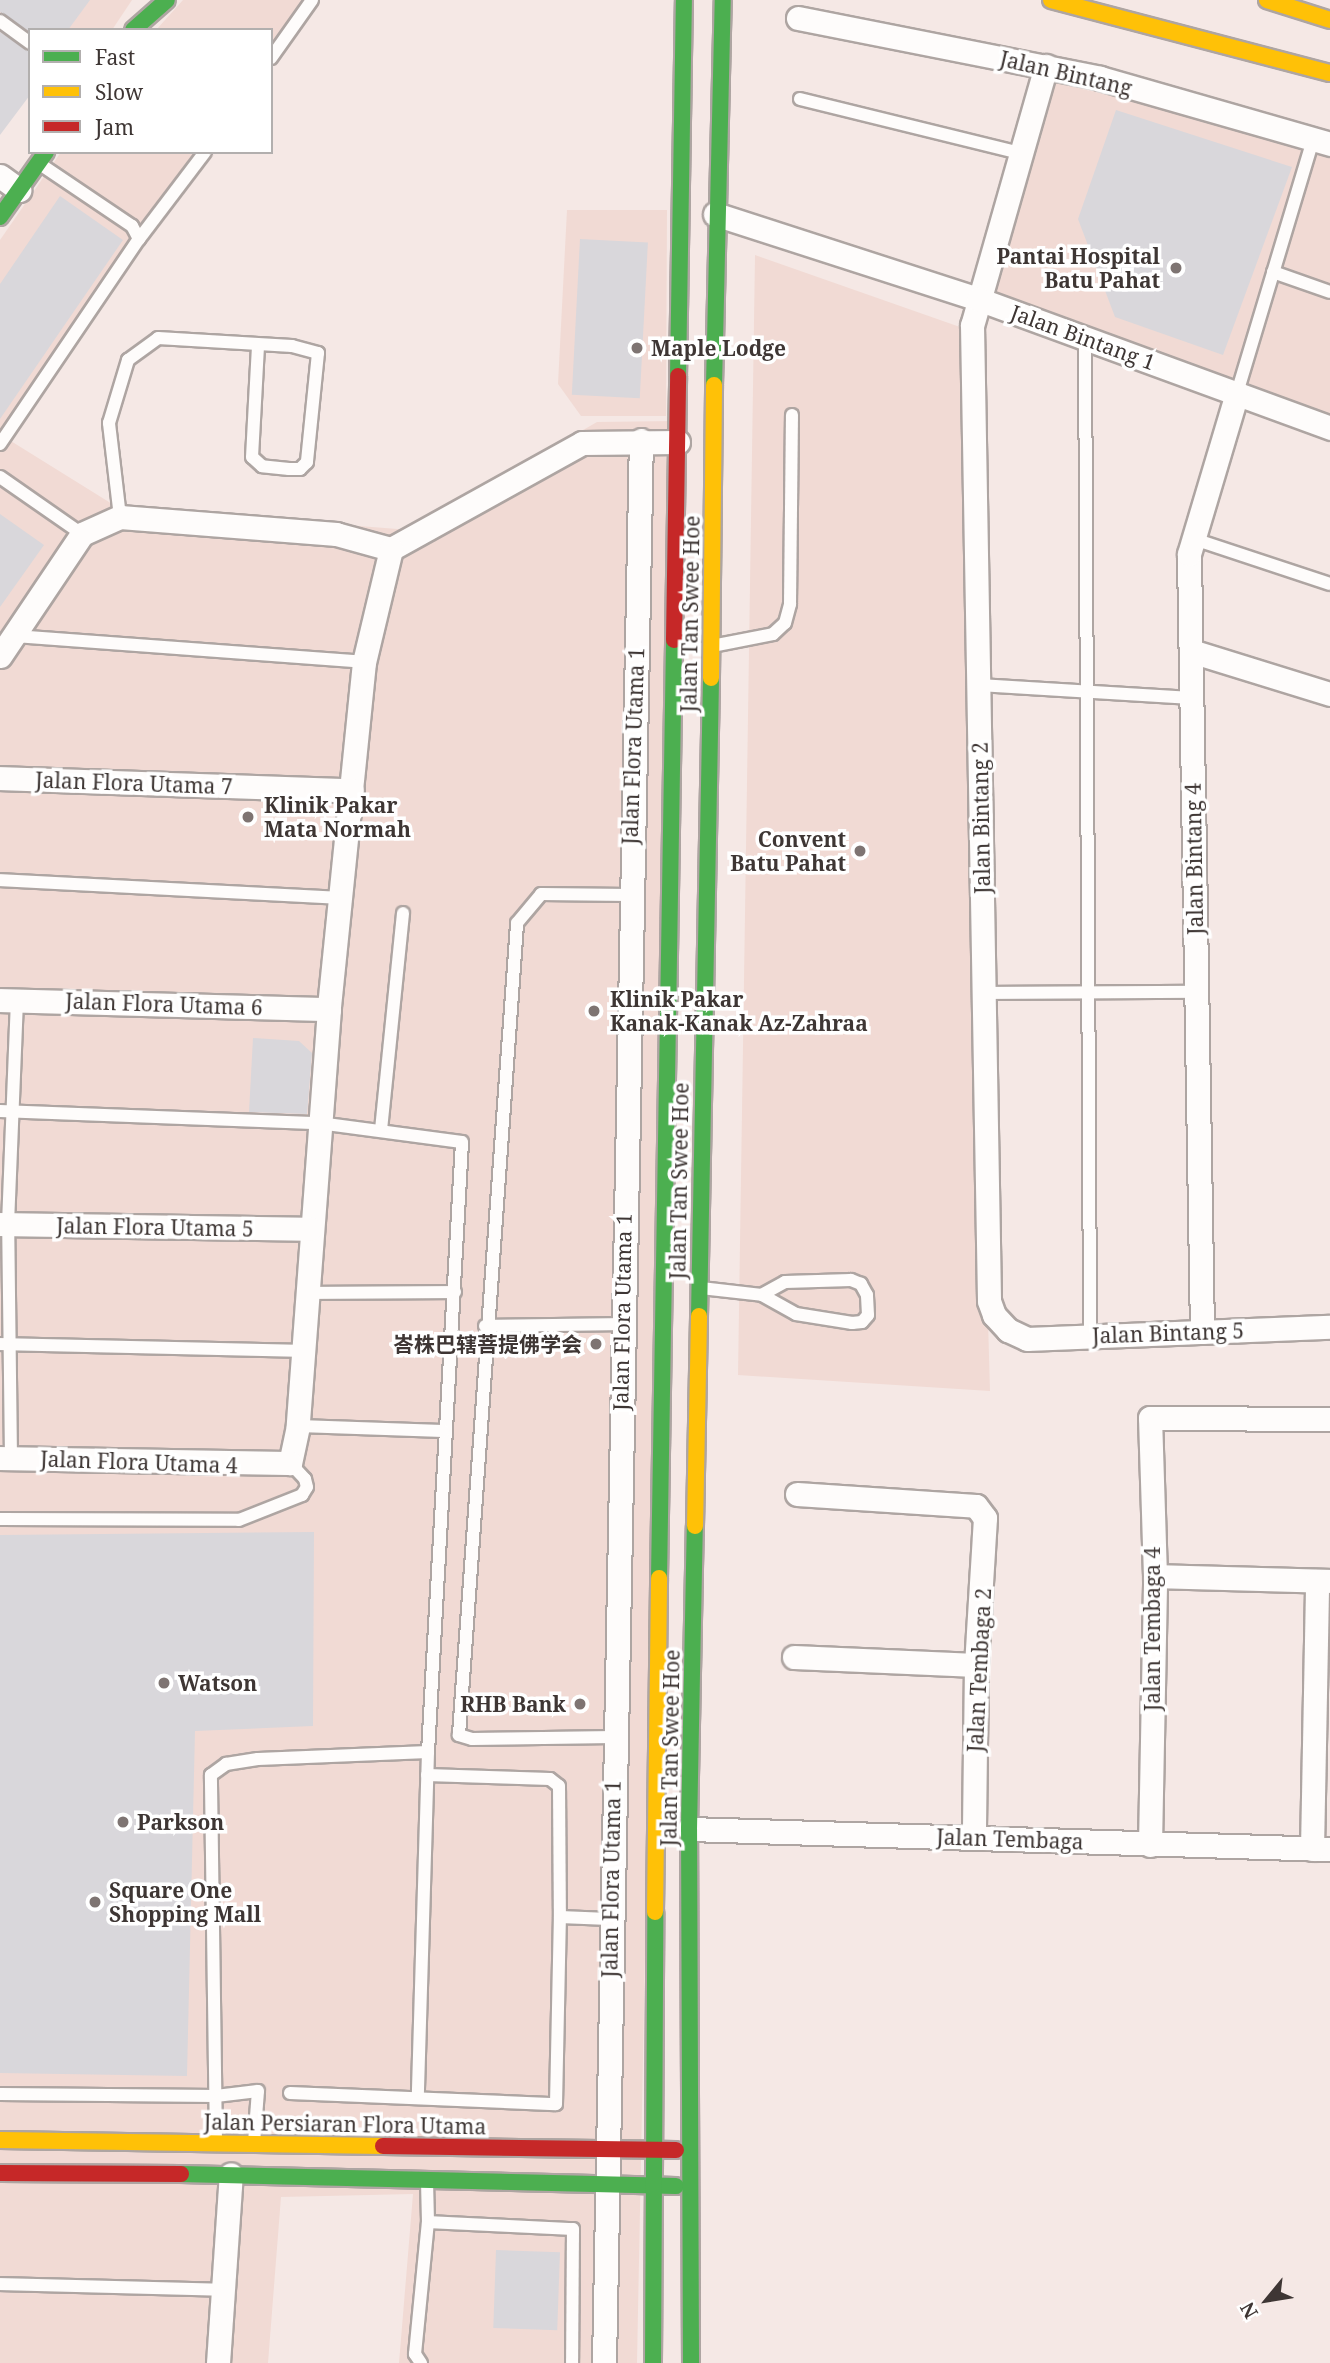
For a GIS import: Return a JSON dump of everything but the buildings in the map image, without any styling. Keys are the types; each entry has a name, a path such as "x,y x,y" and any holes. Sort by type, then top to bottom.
{"main road":[{"name":"Jalan Tan Swee Hoe","path":"653,2363 684,0"},
{"name":"Jalan Tan Swee Hoe","path":"691,2363 688,2186 689,1829 712,646 715,214 723,0"},
{"path":"1051,0 1330,74"},
{"path":"1267,0 1330,20"},
{"path":"132,28 149,3"},
{"path":"0,217 42,158"},
{"name":"Jalan Persiaran Flora Utama","path":"0,2140 689,2150"},
{"path":"0,2173 232,2174 688,2186"}],"street":[{"name":"Jalan Bintang","path":"798,18 1046,66 1322,141"},
{"name":"Jalan Bintang 2","path":"1008,1330 994,1315 989,1300 972,326 1046,66"},
{"path":"0,176 19,190"},
{"name":"Jalan Bintang 1","path":"715,214 978,299 1330,428"},
{"name":"Jalan Bintang 4","path":"1202,1332 1191,538 1237,393"},
{"path":"0,656 82,534 120,517 336,534 391,549 582,443 641,440 678,442"},
{"name":"Jalan Flora Utama 1","path":"604,2363 609,1919 629,895 641,440"},
{"path":"284,1464 298,1426 304,1293 363,662 391,549"},
{"path":"1191,650 1330,694"},
{"name":"Jalan Flora Utama 7","path":"0,778 352,790"},
{"name":"Jalan Flora Utama 6","path":"9,1000 329,1009"},
{"name":"Jalan Flora Utama 5","path":"4,1224 310,1229"},
{"name":"Jalan Bintang 5","path":"1008,1330 1027,1339 1330,1327"},
{"name":"Jalan Tembaga 4","path":"1150,1844 1155,1576 1148,1427 1153,1416 1330,1419"},
{"name":"Jalan Flora Utama 4","path":"5,1458 284,1464"},
{"name":"Jalan Tembaga 2","path":"797,1494 976,1506 988,1525 976,1665 974,1838"},
{"path":"1155,1576 1324,1581 1321,1849"},
{"path":"794,1657 976,1665"},
{"name":"Jalan Tembaga","path":"689,1829 1321,1849"},
{"path":"218,2363 232,2174"}],"lane":[{"path":"273,55 313,0"},
{"path":"0,21 28,42"},
{"path":"800,99 1020,153"},
{"path":"1237,393 1273,272 1322,141"},
{"path":"0,444 139,239 203,154"},
{"path":"42,158 132,226 139,239"},
{"path":"1273,272 1330,292"},
{"path":"120,517 109,423 128,360 158,338 312,349 321,358 307,462 300,469 262,466 252,457 258,346"},
{"path":"1085,338 1085,691 1091,993 1090,1336"},
{"path":"712,646 773,634 785,623 790,604 792,415"},
{"path":"0,477 82,534"},
{"path":"1191,538 1330,584"},
{"path":"14,636 363,662"},
{"path":"979,685 1192,698"},
{"path":"0,880 341,898"},
{"path":"614,1737 472,1739 459,1735 485,1326 517,923 530,901 541,894 629,895"},
{"path":"382,1130 403,913"},
{"path":"984,993 1196,992"},
{"path":"5,1458 4,1224 9,1000"},
{"path":"5,1111 319,1124 462,1142 426,1795 418,2098"},
{"path":"698,1287 762,1295 796,1314 852,1323 862,1322 868,1315 867,1295 861,1284 851,1280 785,1282 762,1295"},
{"path":"304,1293 455,1292"},
{"path":"485,1326 621,1324"},
{"path":"6,1344 301,1351"},
{"path":"298,1426 444,1431"},
{"path":"0,1519 239,1520 302,1495 307,1487 305,1479 284,1464"},
{"path":"0,2094 216,2096 258,2091 254,2143 232,2174 216,2143 216,2096 211,1775 226,1764 258,1759 428,1752"},
{"path":"290,2093 556,2104 560,1917 559,1786 550,1779 427,1775"},
{"path":"560,1917 609,1919"},
{"path":"421,2363 415,2354 428,2222 427,2178"},
{"path":"428,2222 566,2226 573,2230 572,2363"},
{"path":"0,2284 225,2290"}],"shaded area":[{"path":"0,0 132,0 113,28 28,28 28,51 0,30"},
{"path":"183,0 320,0 273,64 273,28 158,28"},
{"path":"1039,56 1330,135 1330,438 967,304"},
{"path":"60,154 208,154 0,438 0,240"},
{"path":"567,210 667,210 666,416 581,416 558,384"},
{"name":"Convent Batu Pahat","path":"755,255 960,327 990,1391 738,1375"},
{"path":"675,421 637,2363 399,2363 413,2194 281,2197 268,2363 0,2363 0,447 6,438 117,507 410,530 597,422"}],"traffic: fast":[{"path":"135,28 167,0"},
{"path":"678,376 684,0"},
{"path":"714,385 723,0"},
{"path":"0,217 45,154"},
{"path":"659,1578 674,640"},
{"path":"699,1316 711,678"},
{"path":"691,2363 689,1829 695,1526"},
{"path":"653,2363 655,1912"},
{"path":"181,2174 676,2186"}],"traffic: slow":[{"path":"1051,0 1330,73"},
{"path":"1267,0 1330,20"},
{"path":"711,678 714,385"},
{"path":"695,1526 699,1316"},
{"path":"655,1912 659,1578"},
{"path":"0,2140 383,2146"}],"traffic: jam":[{"path":"674,640 678,376"},
{"path":"383,2146 676,2150"},
{"path":"0,2173 181,2174"}],"place":[{"name":"Pantai Hospital Batu Pahat","path":"1176,268"},
{"name":"Maple Lodge","path":"637,348"},
{"name":"Klinik Pakar Mata Normah","path":"248,817"},
{"name":"Convent Batu Pahat","path":"860,851"},
{"name":"Klinik Pakar Kanak-Kanak Az-Zahraa","path":"594,1011"},
{"name":"峇株巴辖菩提佛学会","path":"596,1344"},
{"name":"Watson","path":"164,1683"},
{"name":"RHB Bank","path":"580,1704"},
{"name":"Parkson","path":"123,1822"},
{"name":"Square One Shopping Mall","path":"95,1902"}]}
